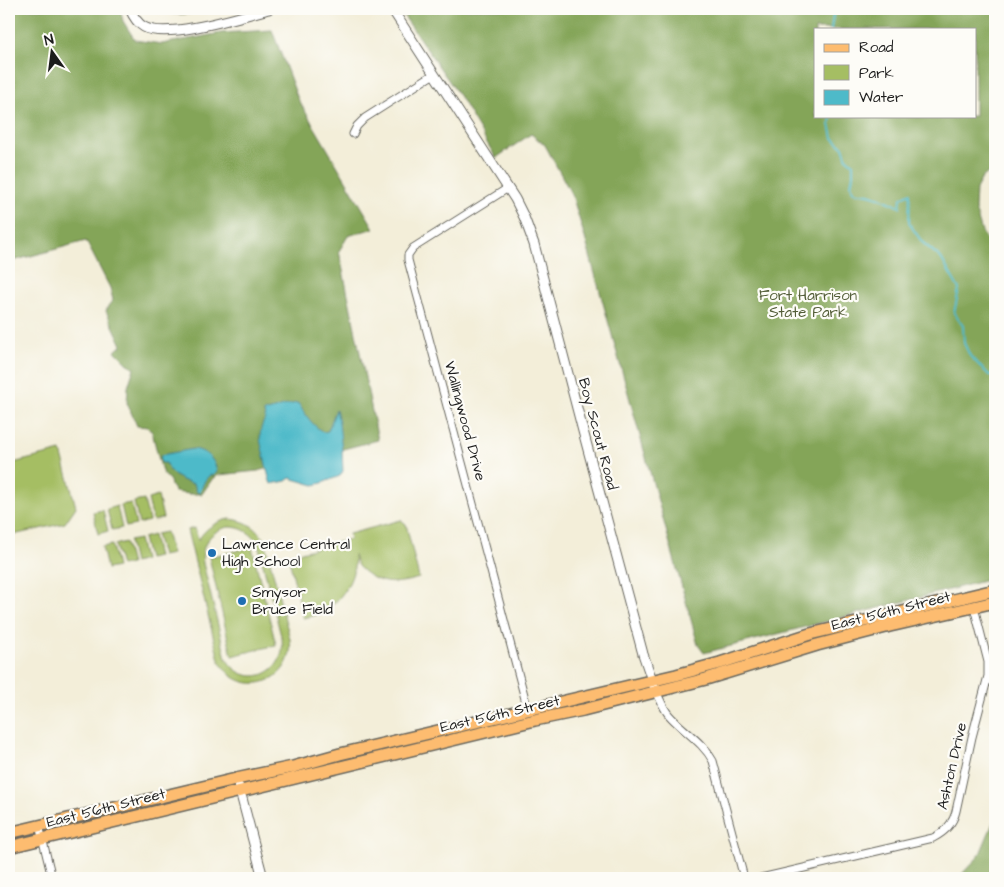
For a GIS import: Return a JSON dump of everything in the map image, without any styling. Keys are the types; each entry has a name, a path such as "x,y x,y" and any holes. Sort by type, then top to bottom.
{"main road":[{"name":"East 56th Street","path":"9,847 583,710 653,686 676,675 810,634 995,590"},
{"name":"East 56th Street","path":"9,833 528,710 726,674 817,645 995,602"}],"street":[{"path":"130,9 142,27 163,32 180,30 269,9"},
{"name":"Boy Scout Road","path":"392,9 508,188 520,210 534,244 653,686 666,711 704,748 711,758 744,878"},
{"path":"353,134 357,126 369,115 434,74"},
{"name":"Wallingwood Drive","path":"508,188 413,248 408,255 408,260 528,710"},
{"name":"Ashton Drive","path":"761,878 933,838 944,832 952,823 988,676 987,656 974,607"},
{"path":"434,732 437,744"},
{"path":"236,779 263,878"},
{"path":"39,825 52,878"}],"green space":[{"path":"9,9 120,9 123,21 135,40 162,44 221,33 272,30 298,99 374,228 348,236 339,251 378,440 258,471 219,475 213,478 202,494 175,492 170,481 162,472 152,432 148,427 137,426 127,403 128,387 134,368 115,351 122,345 106,311 113,300 110,288 86,241 9,262"},
{"path":"157,9 219,9 196,13 172,14"},
{"name":"Fort Harrison State Park","path":"399,9 995,9 995,167 982,178 976,189 975,209 982,232 995,252 995,578 704,653 698,645 572,195 545,145 531,134 496,158 460,97"},
{"path":"61,451 76,507 65,523 9,536 9,464"},
{"path":"158,496 163,518 153,521 148,499"},
{"path":"144,500 149,521 139,524 134,502"},
{"path":"131,503 136,525 126,527 121,505"},
{"path":"117,506 122,528 112,530 107,509"},
{"path":"103,510 108,531 98,534 93,512"},
{"path":"229,519 246,523 255,528 265,541 290,639 289,655 284,667 275,676 264,682 252,683 239,680 228,673 219,660 187,530 195,528 198,540 211,526","holes":["229,527 246,531 258,544 282,640 282,652 278,662 271,670 253,676 243,674 233,668 226,658 203,563 203,550 208,539 217,531"]},
{"path":"401,520 406,524 419,578 394,583 376,579 359,567 354,555 353,574 347,588 331,606 317,615 303,618 289,559 294,554 350,539 349,534"},
{"path":"166,532 172,554 162,556 156,534"},
{"path":"153,535 158,557 148,559 143,538"},
{"path":"139,539 144,560 134,563 129,541"},
{"path":"125,542 131,564 121,566 115,545"},
{"path":"112,545 117,567 107,569 102,547"},
{"name":"Smysor Bruce Field","path":"252,547 276,645 232,656 209,557"},
{"path":"995,818 995,878 958,878 979,856"}],"water":[{"path":"298,403 312,423 323,432 328,431 336,409 339,422 343,471 340,476 314,485 290,478 286,481 271,484 260,437 265,419 264,412"},
{"path":"193,449 202,451 209,456 217,471 213,476 210,475 206,479 200,493 197,492 194,484 177,477 171,472 166,463 160,461 161,455"}],"waterway":[{"path":"831,28 834,9"},
{"path":"831,118 833,138 843,147 847,159 853,164 851,185 853,191 873,195 900,207 901,198 910,193 909,223 922,242 941,258 959,289 954,313 963,326 964,343 970,356 989,375 995,375"}],"place":[{"name":"Lawrence Central High School","path":"212,553"},
{"name":"Smysor Bruce Field","path":"242,601"}]}
